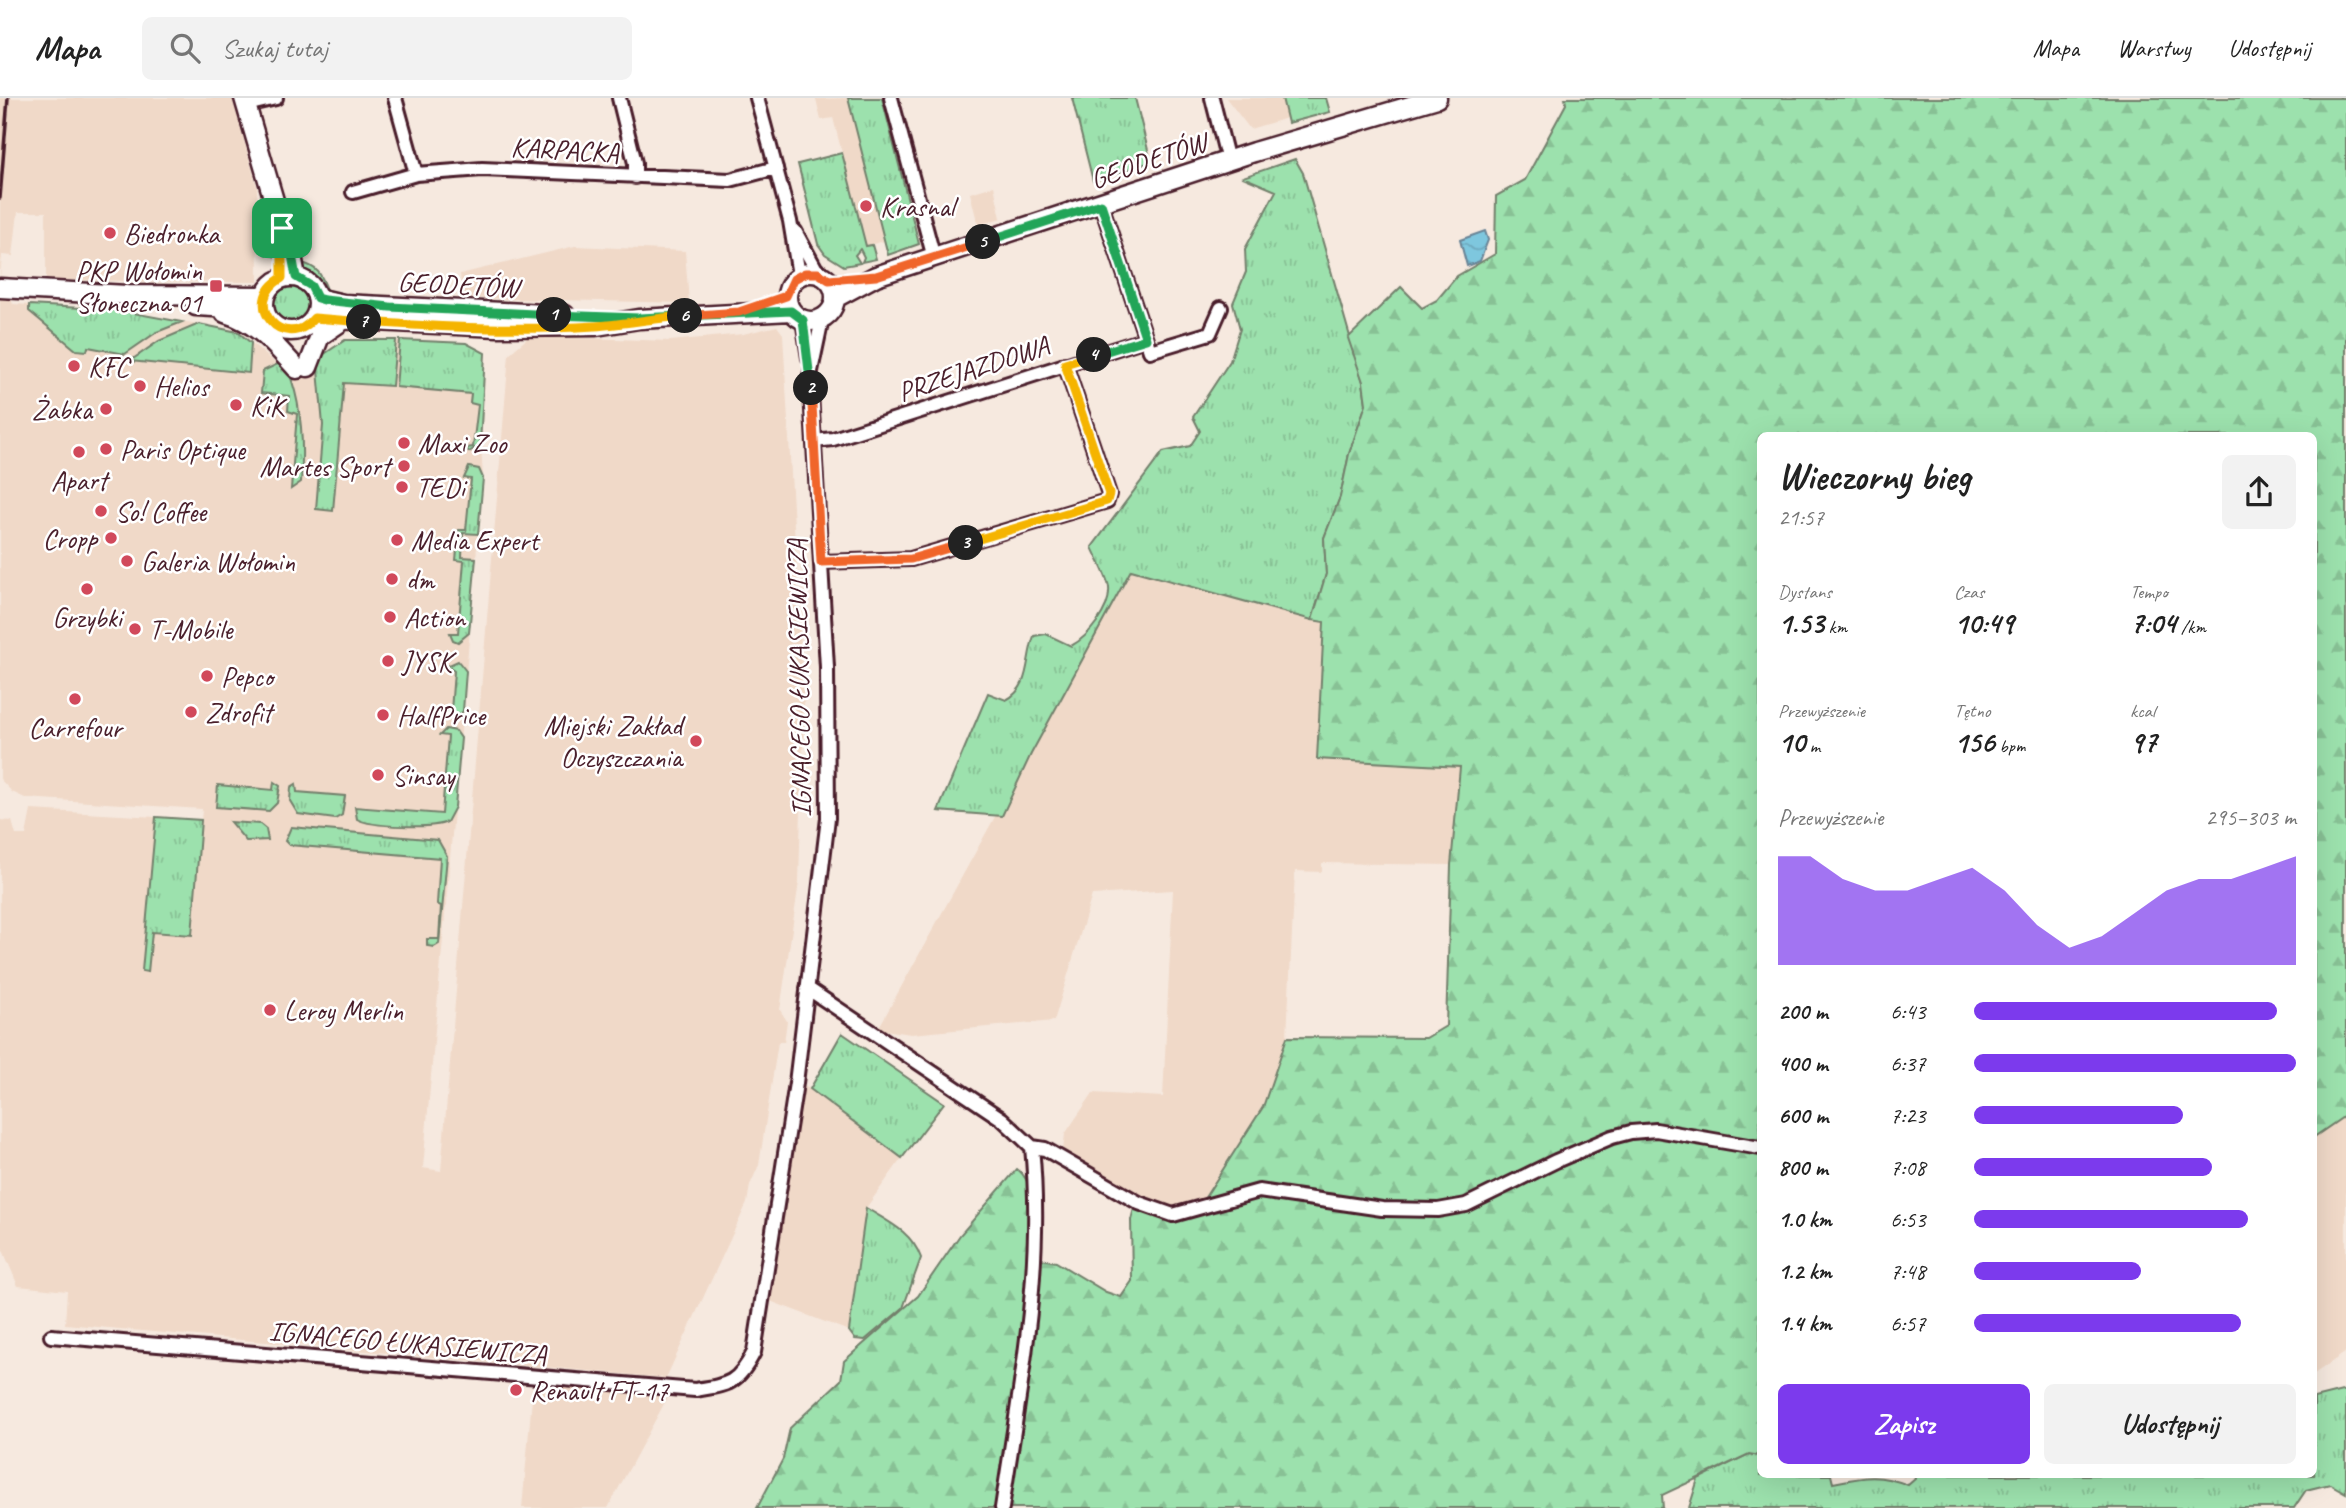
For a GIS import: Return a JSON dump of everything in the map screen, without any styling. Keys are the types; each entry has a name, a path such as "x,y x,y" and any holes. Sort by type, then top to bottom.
{"main road":[{"name":"GEODETÓW","path":"835,298 876,276 1228,161 1437,98"},
{"path":"245,102 282,228 289,278"},
{"path":"799,275 823,277 835,298 832,310 822,318 793,309 790,284 799,275"},
{"name":"GEODETÓW","path":"823,277 876,276"},
{"path":"289,278 311,286 317,298 314,318 302,328 287,331 271,322 265,303 273,284 289,278"},
{"path":"0,288 265,303"},
{"path":"127,295 201,307 242,318 264,332 302,368 320,336 342,321"},
{"name":"GEODETÓW","path":"317,298 342,304 390,307 639,318 793,309"},
{"path":"201,307 265,303"},
{"name":"GEODETÓW","path":"314,318 498,327 596,326 639,318"}],"street":[{"path":"245,102 276,98"},
{"path":"395,98 416,174"},
{"path":"618,98 635,163 635,177"},
{"path":"757,98 790,221 799,275"},
{"path":"891,98 934,258"},
{"path":"1213,98 1228,161"},
{"name":"KARPACKA","path":"353,192 416,174 482,169 730,180 776,168"},
{"path":"1101,204 1150,351 1210,333 1221,308"},
{"path":"790,221 823,277"},
{"name":"IGNACEGO ŁUKASIEWICZA","path":"51,1336 695,1390 729,1385 744,1371 754,1352 821,890 829,792 821,562 810,366 793,309"},
{"name":"IGNACEGO ŁUKASIEWICZA","path":"810,366 822,318"},
{"name":"PRZEJAZDOWA","path":"814,441 833,439 1146,339"},
{"path":"821,562 911,559 1107,501 1109,494 1065,364"},
{"path":"807,988 1002,1119 1032,1147 1045,1149 1139,1203 1173,1214 1259,1191 1382,1209 1438,1210 1457,1207 1601,1141 1631,1132 1656,1130 1757,1147"},
{"path":"1002,1508 1032,1307 1037,1194 1032,1147"}],"shaded area":[{"path":"0,98 232,98 257,187 258,282 46,280 46,212 18,212 13,256 2,255 0,278"},
{"name":"Krasnal","path":"848,98 884,241 866,246 833,118 821,120 816,99"},
{"path":"1226,98 1282,98 1287,118 1250,129"},
{"path":"994,186 1001,218 978,225 970,193"},
{"path":"575,246 685,251 689,303 462,298 460,274"},
{"path":"0,295 10,296 13,304 117,310 238,331 275,363 321,359 332,347 349,339 466,343 485,353 481,445 483,478 423,1168 441,1171 509,354 530,336 670,341 743,334 777,326 783,334 804,700 799,882 780,1010 787,1021 784,1042 778,1042 759,1165 750,1185 747,1203 666,1378 65,1324 67,1291 18,1286 0,1243 0,820 12,821 16,835 26,835 31,810 156,817 142,971 148,972 152,932 192,934 202,809 25,798 12,792 0,779"},
{"path":"1131,570 1324,621 1317,759 1460,767 1451,865 1322,863 1322,872 1295,871 1287,1037 1263,1107 1204,1199 1179,1210 1168,1209 1137,1197 1063,1150 1065,1134 1093,1093 1163,1097 1173,890 1092,895 1054,1021 911,1034 878,1029"},
{"path":"796,1083 810,1089 902,1158 866,1208 849,1331 762,1298"},
{"path":"2346,1115 2346,1352 2317,1372 2317,1135"},
{"path":"534,1377 673,1387 608,1508 522,1508"}],"green space":[{"path":"848,98 882,98 919,244 888,255"},
{"path":"1072,98 1135,98 1151,162 1093,181"},
{"path":"1282,98 1326,98 1330,112 1288,123"},
{"path":"1565,98 2346,98 2346,1115 2317,1135 2317,432 1757,432 1757,1455 1749,1454 1662,1495 1663,1508 757,1508 783,1459 790,1428 841,1380 844,1361 918,1296 960,1235 1017,1169 1024,1176 1031,1197 1027,1256 1056,1262 1106,1292 1121,1297 1132,1281 1131,1220 1137,1197 1168,1209 1179,1210 1204,1199 1263,1107 1287,1037 1426,1038 1446,1026 1451,865 1460,767 1317,759 1324,622 1312,620 1326,574 1324,538 1340,497 1349,454 1366,404 1363,382 1348,338 1401,287 1422,308 1437,300 1457,276 1495,254 1496,196 1525,180 1566,104"},
{"path":"842,153 866,246 872,245 876,259 862,262 864,257 860,249 855,255 860,263 844,266 825,254 818,244 798,164"},
{"path":"1295,159 1303,173 1363,382 1366,404 1349,454 1340,497 1324,538 1326,574 1312,620 1131,570 1031,754 1002,816 938,811 988,693 1006,700 1020,688 1034,636 1046,634 1071,646 1091,629 1102,613 1109,596 1108,584 1092,547 1163,452 1190,446 1200,431 1193,417 1230,361 1240,329 1233,303 1246,272 1245,249 1276,191 1243,177"},
{"path":"266,226 275,235 276,257 266,254"},
{"path":"299,262 318,272 328,292 325,293"},
{"path":"291,287 303,292 308,304 303,316 291,321 279,316 274,304 279,292"},
{"path":"29,305 117,310 182,322 157,332 125,354 88,347 87,351 76,350 29,311"},
{"path":"199,324 238,332 251,343 249,373 130,361 159,341"},
{"path":"345,340 396,340 392,386 344,383 333,511 316,509 323,425 317,359"},
{"path":"400,340 466,343 485,353 480,445 469,452 466,448 473,447 478,405 470,403 471,394 396,387"},
{"path":"284,361 295,390 302,436 301,482 291,489 297,414 288,411 289,396 261,393 263,371"},
{"path":"469,467 479,469 483,478 478,534 463,533 462,557 476,558 469,633 458,642 453,640 450,633 458,633 464,561 456,560 459,530 466,530 471,479 464,478"},
{"path":"458,661 466,671 463,711 457,718 448,718 443,711 451,711 454,671 447,666"},
{"path":"446,729 456,731 461,738 455,807 447,822 429,826 402,826 375,824 357,819 355,807 442,814 448,736 440,735"},
{"path":"274,782 280,786 277,803 269,811 216,807 218,785 273,790"},
{"path":"296,784 297,792 345,796 342,815 335,819 298,814 290,801 291,787"},
{"path":"156,817 201,820 192,935 152,932 148,972 142,971"},
{"path":"230,822 260,824 266,829 268,840 246,841"},
{"path":"291,827 438,840 447,856 439,944 434,947 427,946 427,939 439,939 441,906 437,904 440,858 289,845 285,841"},
{"path":"842,1033 944,1103 902,1158 810,1089"},
{"path":"866,1208 906,1234 921,1258 903,1308 865,1340 855,1339 849,1331"},
{"path":"2346,1390 2346,1493 2330,1484 2306,1490 2294,1508 1689,1508 1698,1479 1749,1454 1757,1455 1757,1478 1832,1478 1833,1483 1862,1478 1888,1479 1908,1485 1915,1478 2317,1478 2317,1397"}],"water":[{"path":"1485,231 1488,240 1480,261 1467,266 1460,240"}],"railway":[{"path":"0,198 8,98"}],"place":[{"name":"Krasnal","path":"866,206"},
{"name":"Biedronka","path":"110,233"},
{"name":"PKP Wołomin Słoneczna 01","path":"216,286"},
{"name":"KFC","path":"74,366"},
{"name":"Helios","path":"140,386"},
{"name":"KiK","path":"236,405"},
{"name":"Żabka","path":"106,409"},
{"name":"Maxi Zoo","path":"404,443"},
{"name":"Paris Optique","path":"106,449"},
{"name":"Apart","path":"79,452"},
{"name":"Martes Sport","path":"404,466"},
{"name":"TEDi","path":"402,487"},
{"name":"So! Coffee","path":"101,511"},
{"name":"Cropp","path":"111,538"},
{"name":"Media Expert","path":"397,540"},
{"name":"Galeria Wołomin","path":"127,561"},
{"name":"dm","path":"392,579"},
{"name":"Grzybki","path":"87,589"},
{"name":"Action","path":"390,617"},
{"name":"T-Mobile","path":"135,629"},
{"name":"JYSK","path":"388,661"},
{"name":"Pepco","path":"207,676"},
{"name":"Carrefour","path":"75,699"},
{"name":"Zdrofit","path":"191,712"},
{"name":"HalfPrice","path":"383,715"},
{"name":"Miejski Zakład Oczyszczania","path":"696,741"},
{"name":"Sinsay","path":"378,775"},
{"name":"Leroy Merlin","path":"270,1010"},
{"name":"Renault FT-17","path":"516,1390"}],"route":[{"path":"282,228 282,278 270,287 264,303 267,317 282,330 297,330 307,326 314,318 498,327 596,326 639,318 722,314 739,312 786,296 794,279 805,273 818,273 829,280 876,276 1101,204 1146,339 1065,364 1109,494 1107,501 911,559 821,562 810,366 803,320 791,311 739,312 639,318 342,304 317,298 311,286 296,277 289,239 282,228"}]}
